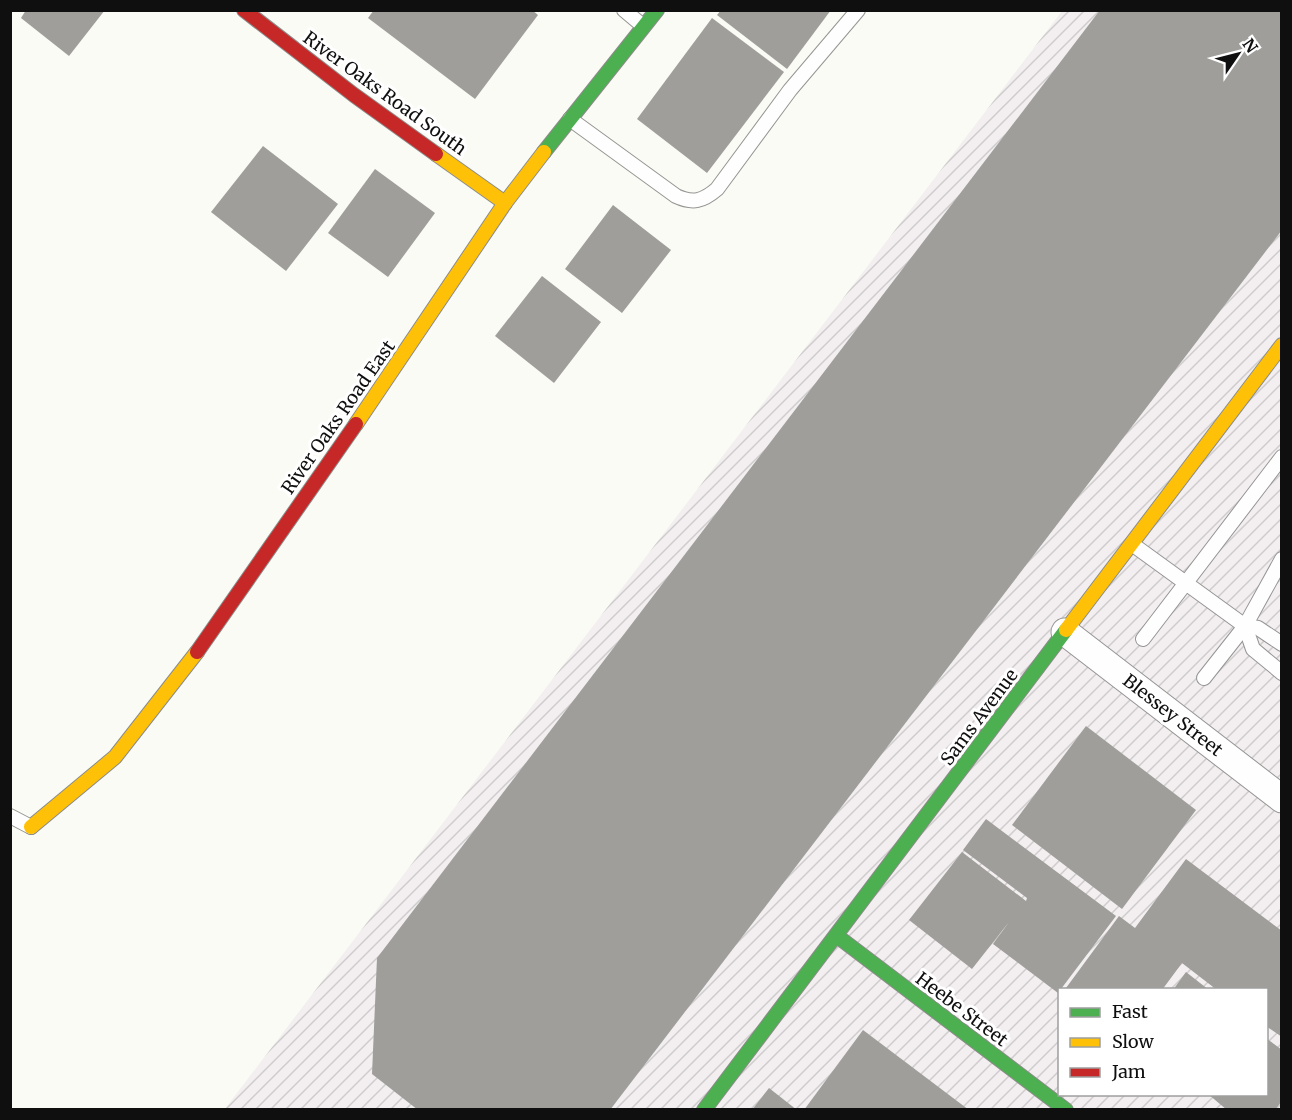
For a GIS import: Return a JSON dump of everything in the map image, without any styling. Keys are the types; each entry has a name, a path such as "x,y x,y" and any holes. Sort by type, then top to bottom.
{"street":[{"name":"River Oaks Road South","path":"244,10 354,94 505,203"},
{"name":"River Oaks Road East","path":"31,827 115,757 199,649 379,392 505,203 657,10"},
{"name":"Sams Avenue","path":"704,1110 1281,345"},
{"name":"Blessey Street","path":"1065,632 1281,799"},
{"name":"Heebe Street","path":"837,936 1066,1110"}],"lane":[{"path":"624,10 644,26"},
{"path":"570,119 676,196 696,202 707,198 717,189 789,90 858,10"},
{"path":"1266,365 1281,376"},
{"path":"1143,639 1281,457"},
{"path":"1132,544 1245,626 1258,628 1281,644"},
{"path":"1204,678 1245,626 1281,559"},
{"path":"1245,626 1252,649 1281,672"},
{"path":"10,816 31,827"}],"shaded area":[{"path":"1062,11 1281,11 1281,1109 224,1110"}],"building":[{"path":"26,10 105,10 69,56 21,18"},
{"path":"374,10 532,10 538,15 475,99 368,18"},
{"path":"721,10 831,10 787,69 717,15"},
{"path":"1100,10 1282,10 1282,230 610,1110 418,1110 372,1074 377,958"},
{"path":"712,18 784,72 707,173 637,119"},
{"path":"263,146 338,204 286,271 211,212"},
{"path":"375,169 435,213 388,277 328,233"},
{"path":"613,205 671,250 622,313 565,269"},
{"path":"542,276 601,322 554,383 495,336"},
{"path":"1086,726 1196,810 1122,909 1012,825"},
{"path":"986,819 1116,916 1062,988 1058,988 1058,993 993,944 1009,922 972,969 909,920 962,852 1026,901 1027,898 963,850"},
{"path":"1186,859 1282,931 1282,1037 1268,1027 1268,988 1214,988 1182,963 1163,988 1066,988 1119,916 1135,928"},
{"path":"1186,972 1206,988 1174,988"},
{"path":"863,1030 969,1110 804,1110"},
{"path":"1268,1040 1282,1050 1282,1101 1275,1110 1227,1110 1210,1096 1268,1096"},
{"path":"769,1088 797,1110 752,1110"}],"traffic: fast":[{"path":"544,152 657,10"},
{"path":"704,1110 1066,630"},
{"path":"837,936 1066,1110"}],"traffic: slow":[{"path":"356,424 505,203 544,152"},
{"path":"436,154 505,203"},
{"path":"1066,630 1282,345"},
{"path":"31,827 115,757 197,652"}],"traffic: jam":[{"path":"244,10 354,95 436,154"},
{"path":"197,652 356,424"}]}
